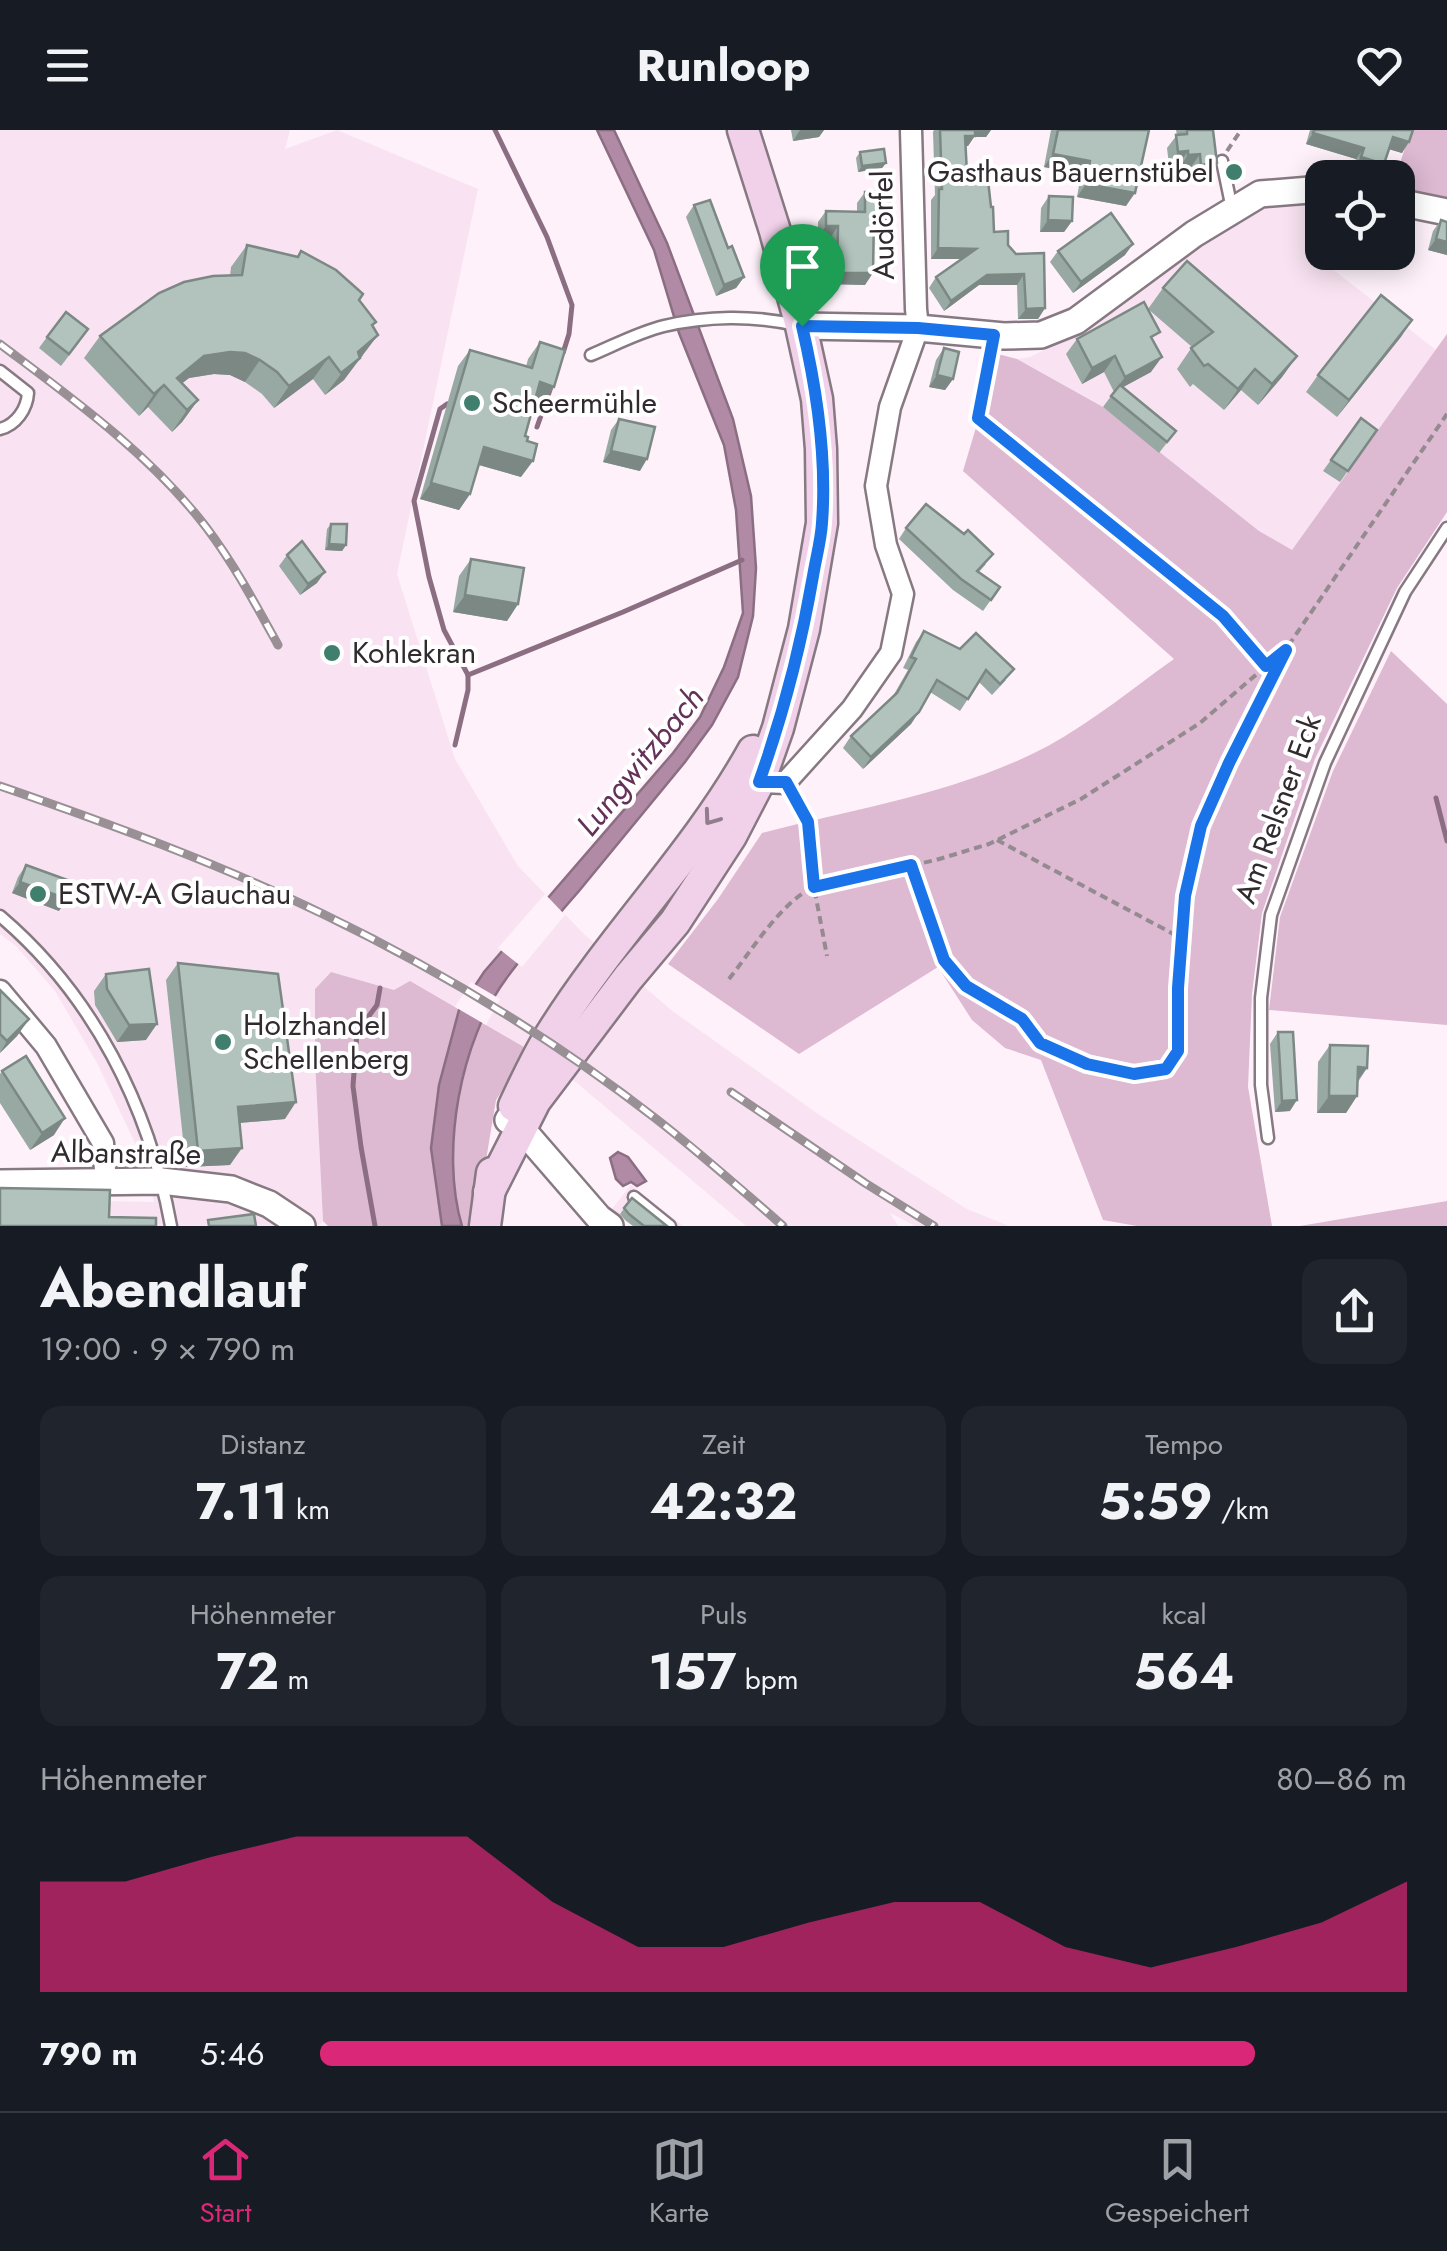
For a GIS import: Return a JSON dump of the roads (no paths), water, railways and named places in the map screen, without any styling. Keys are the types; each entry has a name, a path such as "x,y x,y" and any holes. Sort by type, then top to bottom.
{"main road":[{"path":"487,1212 497,1148 675,922 772,782 778,728 804,629 822,523 821,449 817,399 802,326 743,130"},
{"path":"514,1124 552,1032 737,781 793,672"}],"street":[{"name":"Audörfel","path":"772,782 852,709 892,653 903,594 886,545 876,486 890,407 918,328 911,130"},
{"path":"802,326 1042,336 1076,322 1194,234 1260,194 1305,190"},
{"path":"1415,205 1447,212"},
{"path":"0,991 46,1046 103,1143 106,1183"},
{"path":"514,1124 610,1226"},
{"name":"Albanstraße","path":"0,1183 161,1182 230,1190 269,1204 302,1226"}],"lane":[{"path":"1222,161 1232,211"},
{"path":"591,355 661,327 713,318 776,320 802,326"},
{"path":"0,371 28,393 21,414 10,427 0,430"},
{"name":"Am Relsner Eck","path":"1268,1138 1261,1084 1261,998 1270,915 1325,763 1405,592 1447,528"},
{"path":"0,916 62,976 91,1017 121,1071 161,1182 171,1226"},
{"path":"634,1197 670,1226"}],"waterway":[{"path":"495,130 547,237 572,305 563,353"},
{"path":"537,427 551,387"},
{"path":"447,404 440,409 414,501 444,630 468,675 455,745"},
{"path":"468,675 742,560"},
{"path":"1436,798 1447,841"},
{"path":"375,1226 353,1086 357,1032 377,1005 380,988"}],"railway":[{"path":"0,344 109,429 184,500 226,555 278,645"},
{"path":"0,786 245,879 325,915 453,983 616,1089 688,1144 783,1226"},
{"path":"731,1092 934,1226"}],"place":[{"name":"Gasthaus Bauernstübel","path":"1234,172"},
{"name":"Scheermühle","path":"472,403"},
{"name":"Kohlekran","path":"332,653"},
{"name":"ESTW-A Glauchau","path":"38,894"},
{"name":"Holzhandel Schellenberg","path":"223,1042"}],"water label":[{"name":"Lungwitzbach","path":"640,761"}]}
